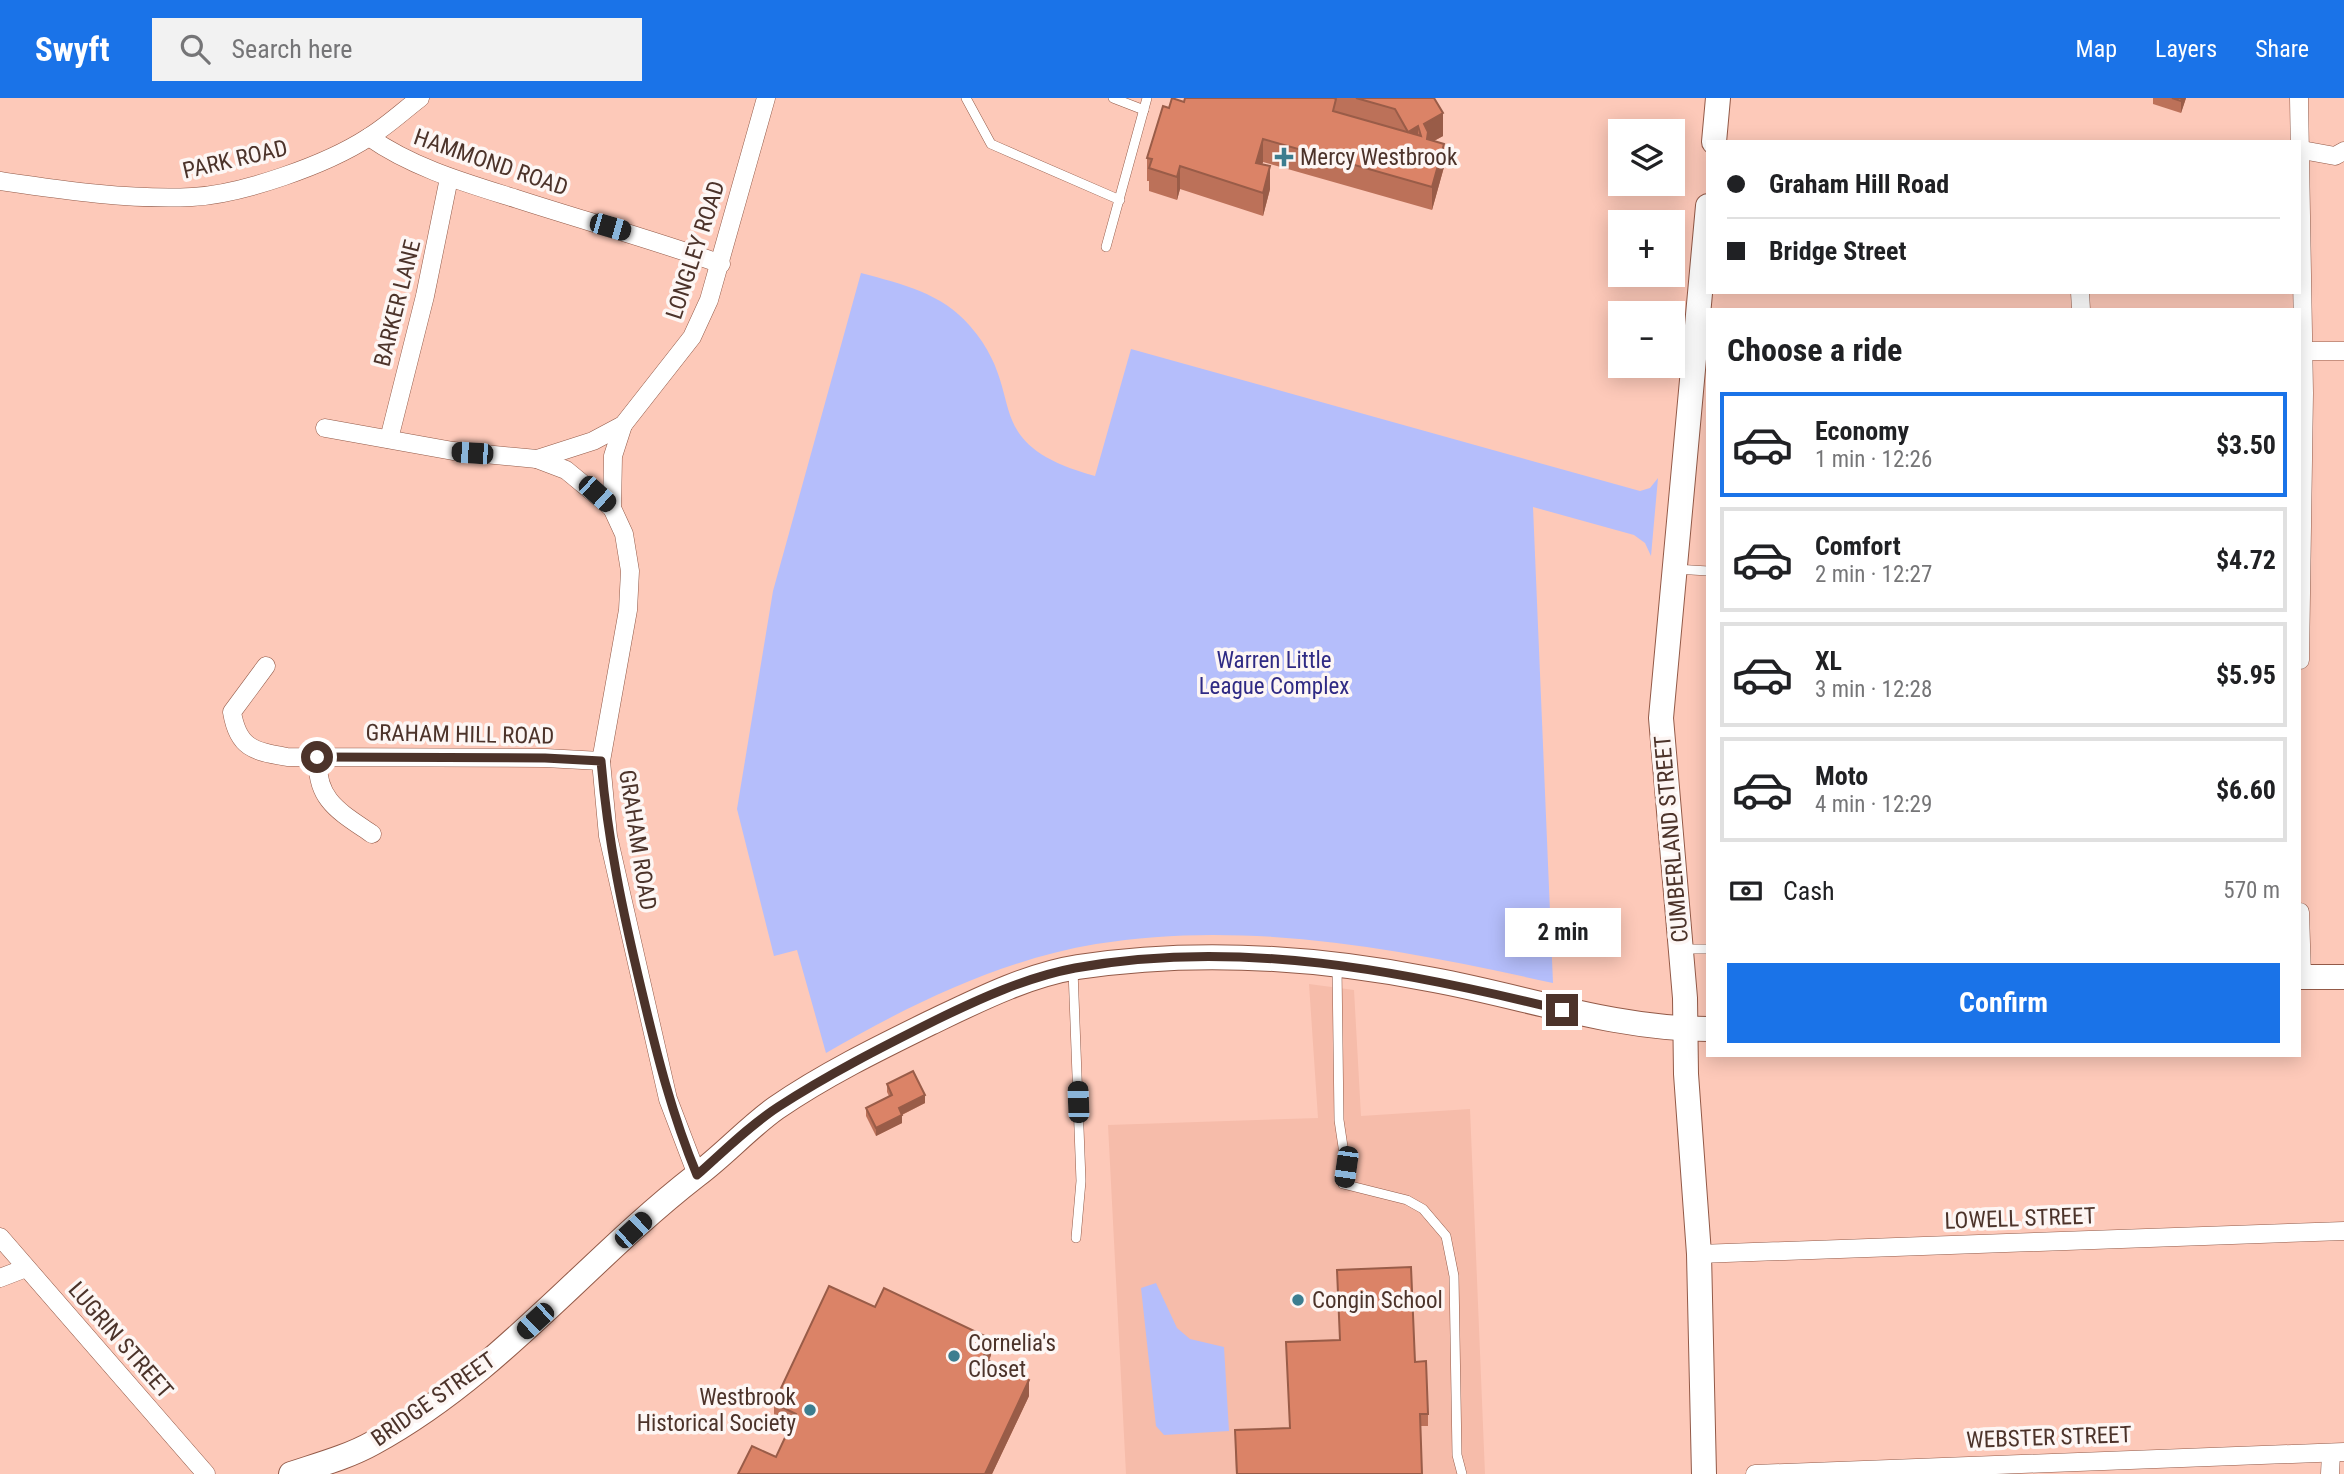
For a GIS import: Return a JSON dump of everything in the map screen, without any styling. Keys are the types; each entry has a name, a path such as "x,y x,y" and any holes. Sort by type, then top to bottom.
{"street":[{"name":"PARK ROAD","path":"0,181 155,198 196,197 272,180 334,156 369,137 420,98"},
{"name":"LONGLEY ROAD","path":"325,428 453,452 537,459 593,441 623,425 691,337 721,264 766,98"},
{"path":"1714,140 1718,98"},
{"path":"2299,98 2302,150 2301,351 2304,430 2301,602"},
{"name":"HAMMOND ROAD","path":"369,137 393,154 449,177 651,239 721,264"},
{"path":"2302,150 2335,156 2344,151"},
{"name":"BARKER LANE","path":"389,439 425,296 449,177"},
{"name":"CUMBERLAND STREET","path":"1704,1474 1697,1029 1680,949 1661,718 1706,227"},
{"path":"2301,351 2344,351"},
{"name":"GRAHAM ROAD","path":"612,508 613,456 623,425"},
{"name":"GRAHAM ROAD","path":"537,459 574,475 612,508 624,534 629,584 628,610 601,761 608,836 668,1099 697,1175"},
{"name":"GRAHAM HILL ROAD","path":"266,666 232,712 236,734 251,747 268,754 601,761"},
{"path":"317,757 316,778 323,795 342,813 372,834"},
{"name":"BRIDGE STREET","path":"291,1474 370,1445 449,1394 499,1354 652,1212 776,1108 857,1059 994,994 1073,968 1205,957 1304,960 1436,980 1586,1016 1697,1029"},
{"path":"2301,977 2344,976"},
{"name":"LOWELL STREET","path":"1699,1254 2344,1231"},
{"name":"LUGRIN STREET","path":"0,1237 206,1474"},
{"path":"0,1278 26,1268"},
{"path":"2330,1474 2337,1452"},
{"name":"WEBSTER STREET","path":"1755,1474 2337,1452"}],"lane":[{"path":"966,98 991,144 1120,200"},
{"path":"1113,98 1144,110"},
{"path":"1106,247 1147,98"},
{"path":"1674,569 1706,571"},
{"path":"1680,949 1706,949"},
{"path":"1337,965 1339,1120 1346,1167 1343,1184 1407,1200 1423,1209 1446,1236 1454,1276 1457,1455 1462,1474"},
{"path":"1073,968 1081,1181 1076,1238"}],"shaded area":[{"name":"Congin School","path":"1309,984 1354,990 1361,1116 1470,1109 1485,1474 1126,1474 1108,1125 1318,1118"}],"green space":[{"name":"Warren Little League Complex","path":"861,273 920,291 947,305 959,315 988,351 1018,432 1033,448 1057,463 1095,476 1131,349 1640,491 1650,488 1658,478 1651,556 1645,543 1634,535 1533,507 1553,983 1440,959 1326,942 1211,935 1153,937 1060,951 990,973 890,1018 826,1053 797,950 774,956 737,809 773,591"},
{"path":"1156,1283 1177,1328 1190,1339 1224,1347 1229,1431 1164,1435 1156,1426 1141,1288"}],"building":[{"name":"Mercy Westbrook","path":"1172,98 1184,102 1185,98 1334,98 1333,111 1421,136 1418,126 1408,132 1395,109 1356,98 1434,98 1443,113 1424,124 1428,132 1427,139 1444,144 1432,187 1263,139 1256,163 1270,166 1263,193 1180,166 1177,177 1149,168 1152,159 1147,158 1163,106 1169,108"},
{"path":"913,1071 925,1095 899,1108 902,1115 876,1128 866,1108 892,1095 887,1084"},
{"path":"1411,1267 1415,1362 1426,1361 1428,1414 1420,1414 1422,1474 1237,1474 1235,1430 1290,1428 1286,1342 1340,1340 1337,1270"},
{"path":"829,1286 875,1307 884,1288 991,1339 983,1358 1029,1380 985,1474 738,1474 752,1446 776,1457 796,1414 774,1403"}],"place":[{"name":"Mercy Westbrook","path":"1284,157"},
{"name":"Congin School","path":"1298,1300"},
{"name":"Cornelia's Closet","path":"954,1356"},
{"name":"Westbrook Historical Society","path":"810,1410"}],"route":[{"path":"317,757 545,758 601,761 608,836 627,930 668,1099 697,1175 776,1108 857,1059 994,994 1073,968 1205,957 1304,960 1436,980 1562,1010"}]}
